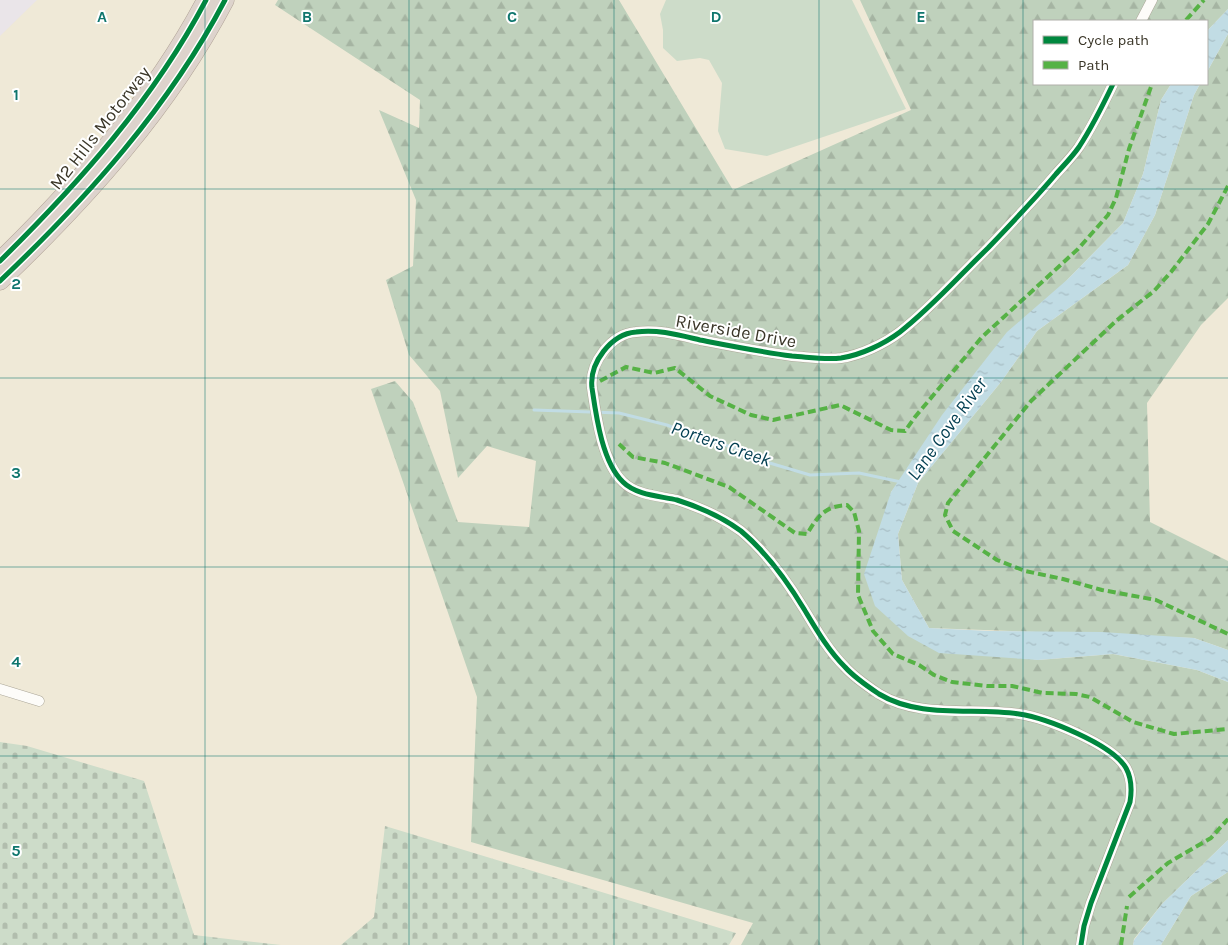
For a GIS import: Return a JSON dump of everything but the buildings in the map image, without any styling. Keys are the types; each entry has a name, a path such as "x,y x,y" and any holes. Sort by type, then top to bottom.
{"highway":[{"name":"M2 Hills Motorway","path":"0,261 70,190 117,133 178,49 206,0"},
{"name":"M2 Hills Motorway","path":"0,280 74,208 111,166 170,89 212,24 225,0"},
{"path":"212,24 236,6 238,0"}],"street":[{"path":"1142,20 1152,0"},
{"name":"Riverside Drive","path":"1081,945 1091,903 1130,802 1132,791 1130,777 1121,760 1114,753 1073,732 1037,718 1013,713 922,708 898,703 879,694 845,668 826,645 779,574 759,549 734,526 703,510 674,500 634,490 624,483 615,472 604,445 591,383 604,350 612,341 623,335 636,332 666,332 757,352 824,359 843,358 862,353 898,334 938,298 1030,205 1077,149 1112,85"},
{"path":"0,689 39,701"}],"shaded area":[{"path":"0,0 37,0 0,36"}],"green space":[{"path":"278,0 619,0 733,190 911,110 860,0 1228,0 1228,9 1208,30 1208,20 1033,20 1033,85 1170,85 1161,100 1143,174 1123,223 1068,279 891,492 908,636 1038,660 1113,654 1197,670 1228,682 1228,840 1162,904 1134,939 1133,945 741,945 753,923 471,842 477,697 371,389 395,381 413,402 458,522 529,527 536,461 487,446 458,478 440,391 409,355 386,280 413,266 416,200 379,110 419,128 420,100 275,5"},
{"path":"666,0 852,0 906,109 767,156 725,149 718,131 722,83 709,60 700,58 677,61 663,48 663,30 660,14"},
{"path":"1228,34 1228,298 1201,325 1147,403 1150,522 1228,561 1228,650 1194,638 929,628 902,580 898,534 918,483 1001,382 1037,331 1128,265 1155,215 1194,95 1199,85 1208,85 1208,70"},
{"path":"0,742 27,746 144,781 194,935 281,945 0,945"},
{"path":"385,826 736,933 729,945 341,945 374,917"},
{"path":"1228,872 1228,945 1161,945 1191,896"}],"water":[{"path":"1228,9 1228,34 1208,70 1208,30"},
{"name":"Lane Cove River","path":"1170,85 1199,85 1194,95 1155,215 1128,265 1037,331 1001,382 918,483 898,534 902,580 929,628 990,631 1102,632 1194,638 1228,650 1228,682 1197,670 1113,654 1038,660 939,653 908,636 875,606 864,574 891,492 942,415 1007,332 1068,279 1123,223 1143,174 1161,100"},
{"path":"1228,840 1228,872 1191,896 1161,945 1133,945 1134,940 1162,904"}],"waterway":[{"name":"Porters Creek","path":"534,410 619,413 667,425 699,438 739,449 763,461 810,475 859,473 901,482"}],"marked path":[{"path":"1186,20 1204,0"},
{"path":"600,381 626,367 654,373 675,368 710,396 751,415 773,420 840,405 891,430 905,431 982,337 1078,249 1108,215 1116,198 1129,149 1152,85"},
{"path":"1228,186 1208,224 1171,272 1154,291 1116,321 1031,401 948,503 945,515 953,531 997,560 1025,571 1102,590 1156,600 1228,634"},
{"path":"619,444 633,457 665,463 729,487 795,533 807,534 823,513 833,507 847,505 854,512 859,531 858,595 873,631 893,654 919,665 934,675 952,682 987,686 1012,686 1043,693 1076,694 1090,697 1133,722 1174,734 1228,729"},
{"path":"1129,897 1168,863 1211,838 1228,819"},
{"path":"1121,945 1127,906"}],"cycle path":[{"path":"0,261 86,170 139,106 163,72 206,0"},
{"path":"0,281 64,217 124,150 178,77 203,39 225,0"},
{"path":"1081,945 1091,903 1130,802 1130,780 1126,768 1118,759 1093,741 1031,716 1002,712 948,711 912,707 895,702 865,685 833,654 783,578 759,548 741,531 702,509 677,500 634,490 623,482 610,463 601,438 592,378 598,360 610,344 618,338 636,332 668,333 757,351 823,359 841,358 856,354 887,341 912,322 945,291 1014,221 1068,161 1088,132 1112,85"}]}
